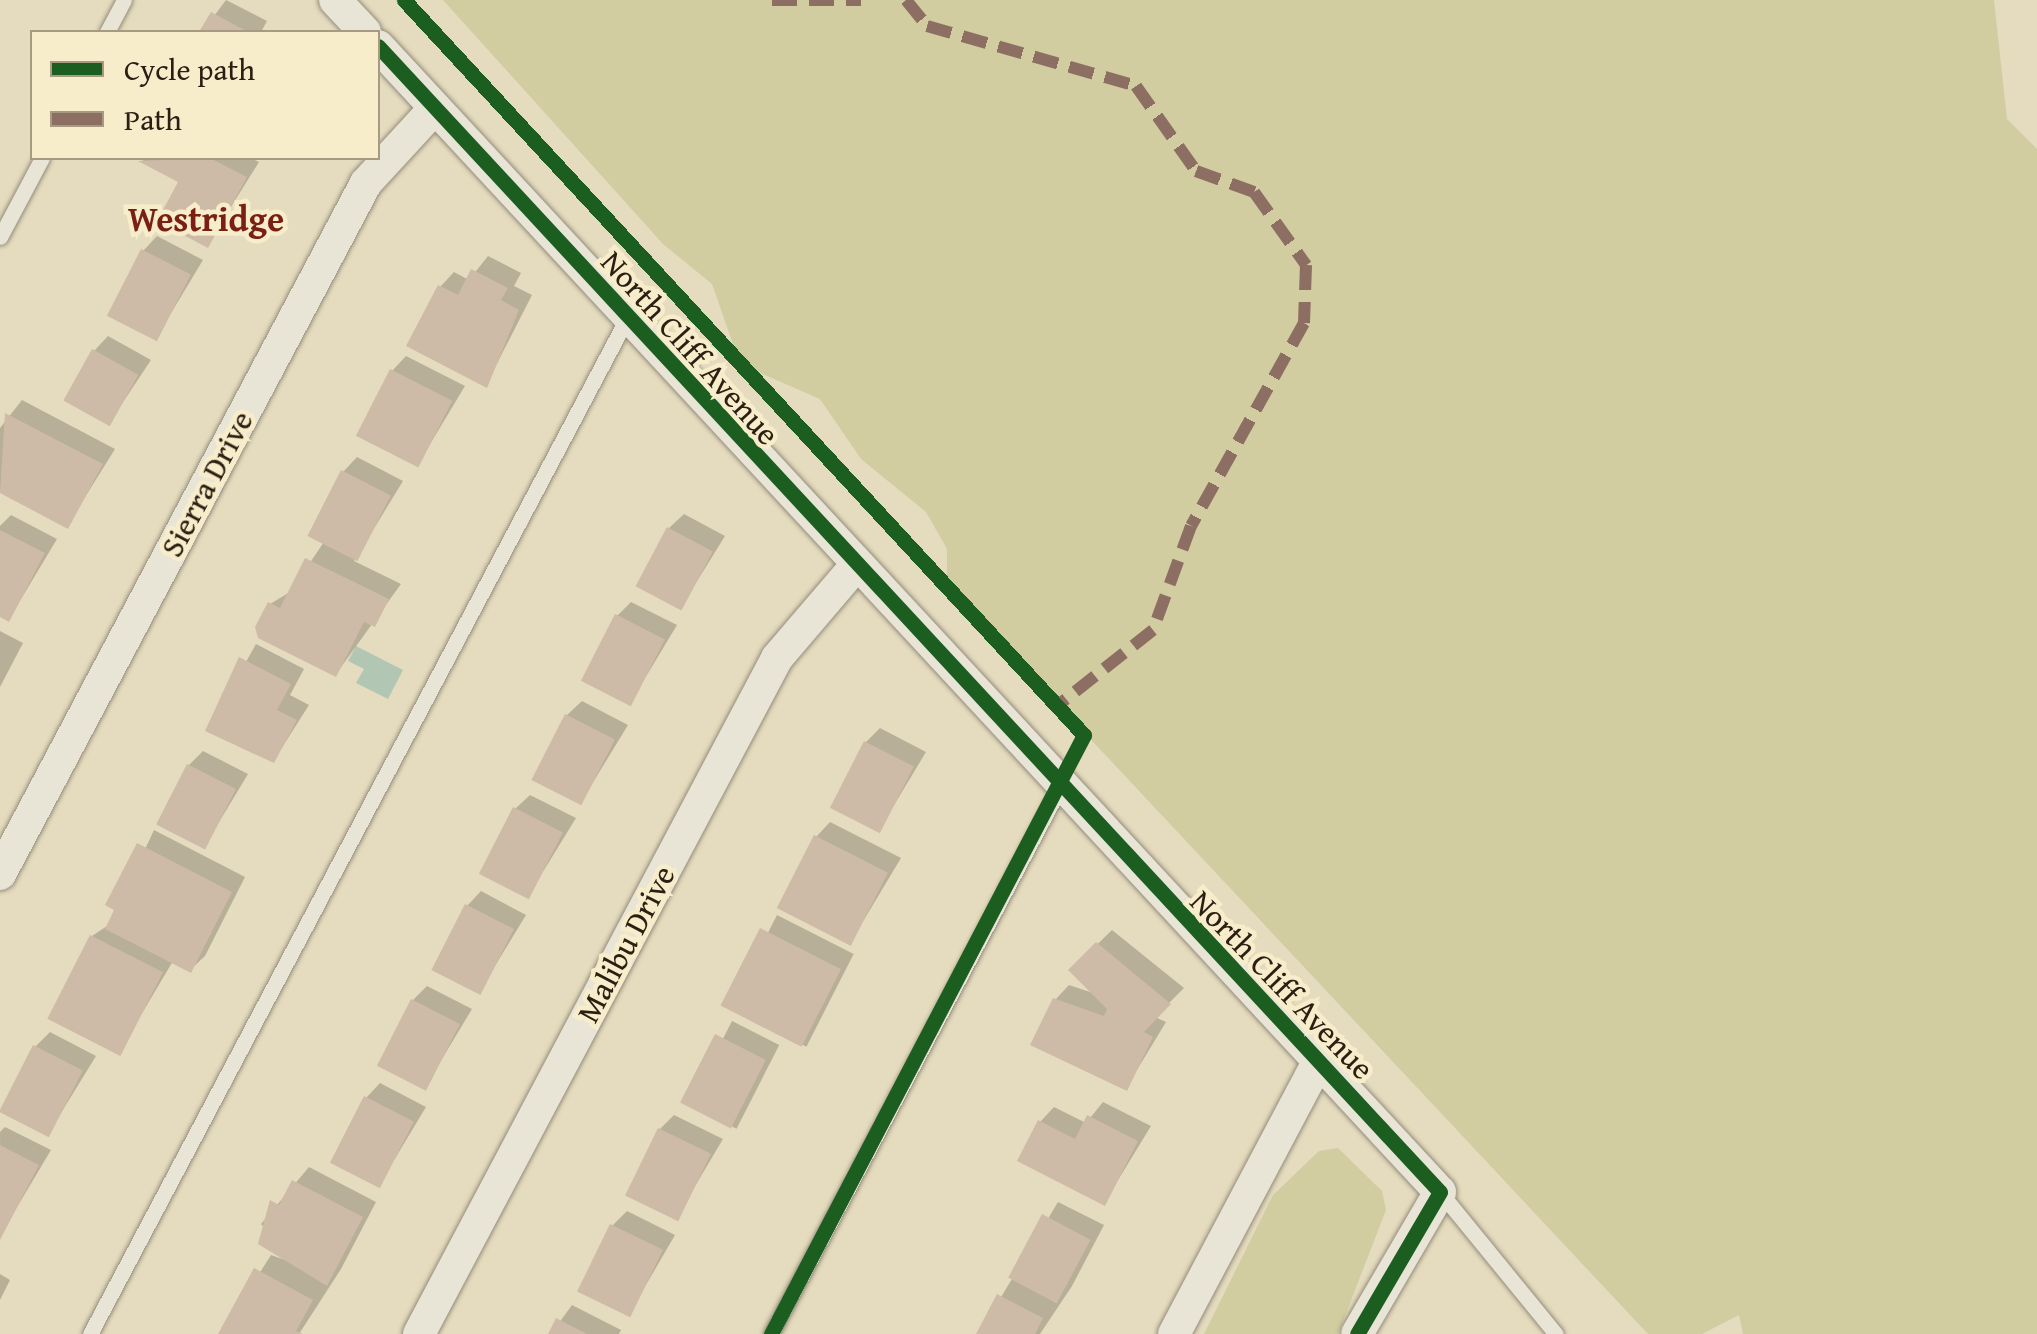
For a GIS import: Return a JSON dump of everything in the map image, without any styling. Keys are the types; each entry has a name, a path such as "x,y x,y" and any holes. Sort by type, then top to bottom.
{"street":[{"path":"336,0 363,30"},
{"name":"North Cliff Avenue","path":"380,48 1058,790 1440,1192"},
{"name":"Sierra Drive","path":"0,874 366,183 434,108"},
{"name":"Malibu Drive","path":"419,1334 777,658 854,568"},
{"path":"1174,1334 1318,1062"},
{"path":"1357,1334 1440,1192"}],"lane":[{"path":"108,30 124,0"},
{"path":"0,237 41,160"},
{"path":"90,1334 626,320"},
{"path":"771,1334 1058,790"},
{"path":"1440,1192 1556,1334"}],"shaded area":[{"path":"443,0 1994,0 2007,119 2037,149 2037,1334 1743,1334 1739,1315 1702,1334 1648,1334 947,586 947,549 926,512 861,459 820,399 740,364 712,284 663,244"},
{"path":"356,646 403,670 388,699 356,683 364,669 348,661"},
{"path":"1338,1148 1382,1191 1386,1210 1338,1334 1204,1334 1273,1195 1319,1151"}],"building":[{"path":"211,12 244,30 200,30"},
{"path":"214,160 247,177 208,248 157,221 178,182 138,161"},
{"path":"141,249 191,274 157,341 107,316"},
{"path":"471,269 508,288 501,300 519,310 487,388 406,346 438,285 458,295"},
{"path":"92,349 138,375 110,426 63,401"},
{"path":"390,369 452,401 418,468 356,436"},
{"path":"5,413 103,464 68,529 0,493"},
{"path":"341,470 391,495 357,561 307,536"},
{"path":"667,527 713,551 681,611 636,586"},
{"path":"0,530 45,553 9,622 0,617"},
{"path":"305,558 389,599 375,627 364,622 336,677 258,638 255,627 268,602 280,608"},
{"path":"615,614 665,639 631,706 581,681"},
{"path":"239,657 291,684 277,710 297,720 274,763 205,731"},
{"path":"565,714 615,739 581,805 531,780"},
{"path":"864,741 914,766 880,833 830,808"},
{"path":"187,764 236,789 205,850 156,825"},
{"path":"513,807 563,832 529,899 479,874"},
{"path":"814,835 888,873 851,946 777,908"},
{"path":"137,843 232,892 191,973 105,929 114,910 105,905"},
{"path":"465,904 514,929 480,995 431,970"},
{"path":"760,928 841,969 802,1047 721,1006"},
{"path":"90,935 163,972 120,1056 47,1019"},
{"path":"1096,942 1171,1004 1144,1032 1153,1037 1127,1091 1030,1045 1053,998 1104,1016 1107,1009 1068,970"},
{"path":"411,999 460,1024 426,1091 377,1066"},
{"path":"715,1034 766,1060 731,1128 680,1103"},
{"path":"33,1045 83,1070 49,1137 0,1112"},
{"path":"364,1096 414,1121 380,1188 330,1163"},
{"path":"1087,1115 1138,1141 1105,1206 1017,1161 1038,1120 1075,1139"},
{"path":"658,1128 711,1154 678,1221 625,1195"},
{"path":"0,1145 39,1165 0,1240"},
{"path":"292,1180 363,1217 327,1286 258,1244 270,1200 279,1205"},
{"path":"1042,1214 1091,1240 1057,1303 1008,1278"},
{"path":"610,1224 663,1250 630,1317 577,1291"},
{"path":"254,1268 313,1300 296,1331 303,1334 218,1334"},
{"path":"997,1294 1043,1318 1035,1334 976,1334"},
{"path":"556,1318 587,1334 548,1334"}],"marked path":[{"path":"772,0 861,0"},
{"path":"906,0 927,26 1136,86 1196,171 1254,192 1306,265 1304,323 1191,526 1153,630 1056,707"}],"cycle path":[{"path":"404,0 1084,735 771,1334"},
{"path":"380,48 1440,1192 1357,1334"}],"district":[{"name":"Westridge","path":"206,219"}]}
